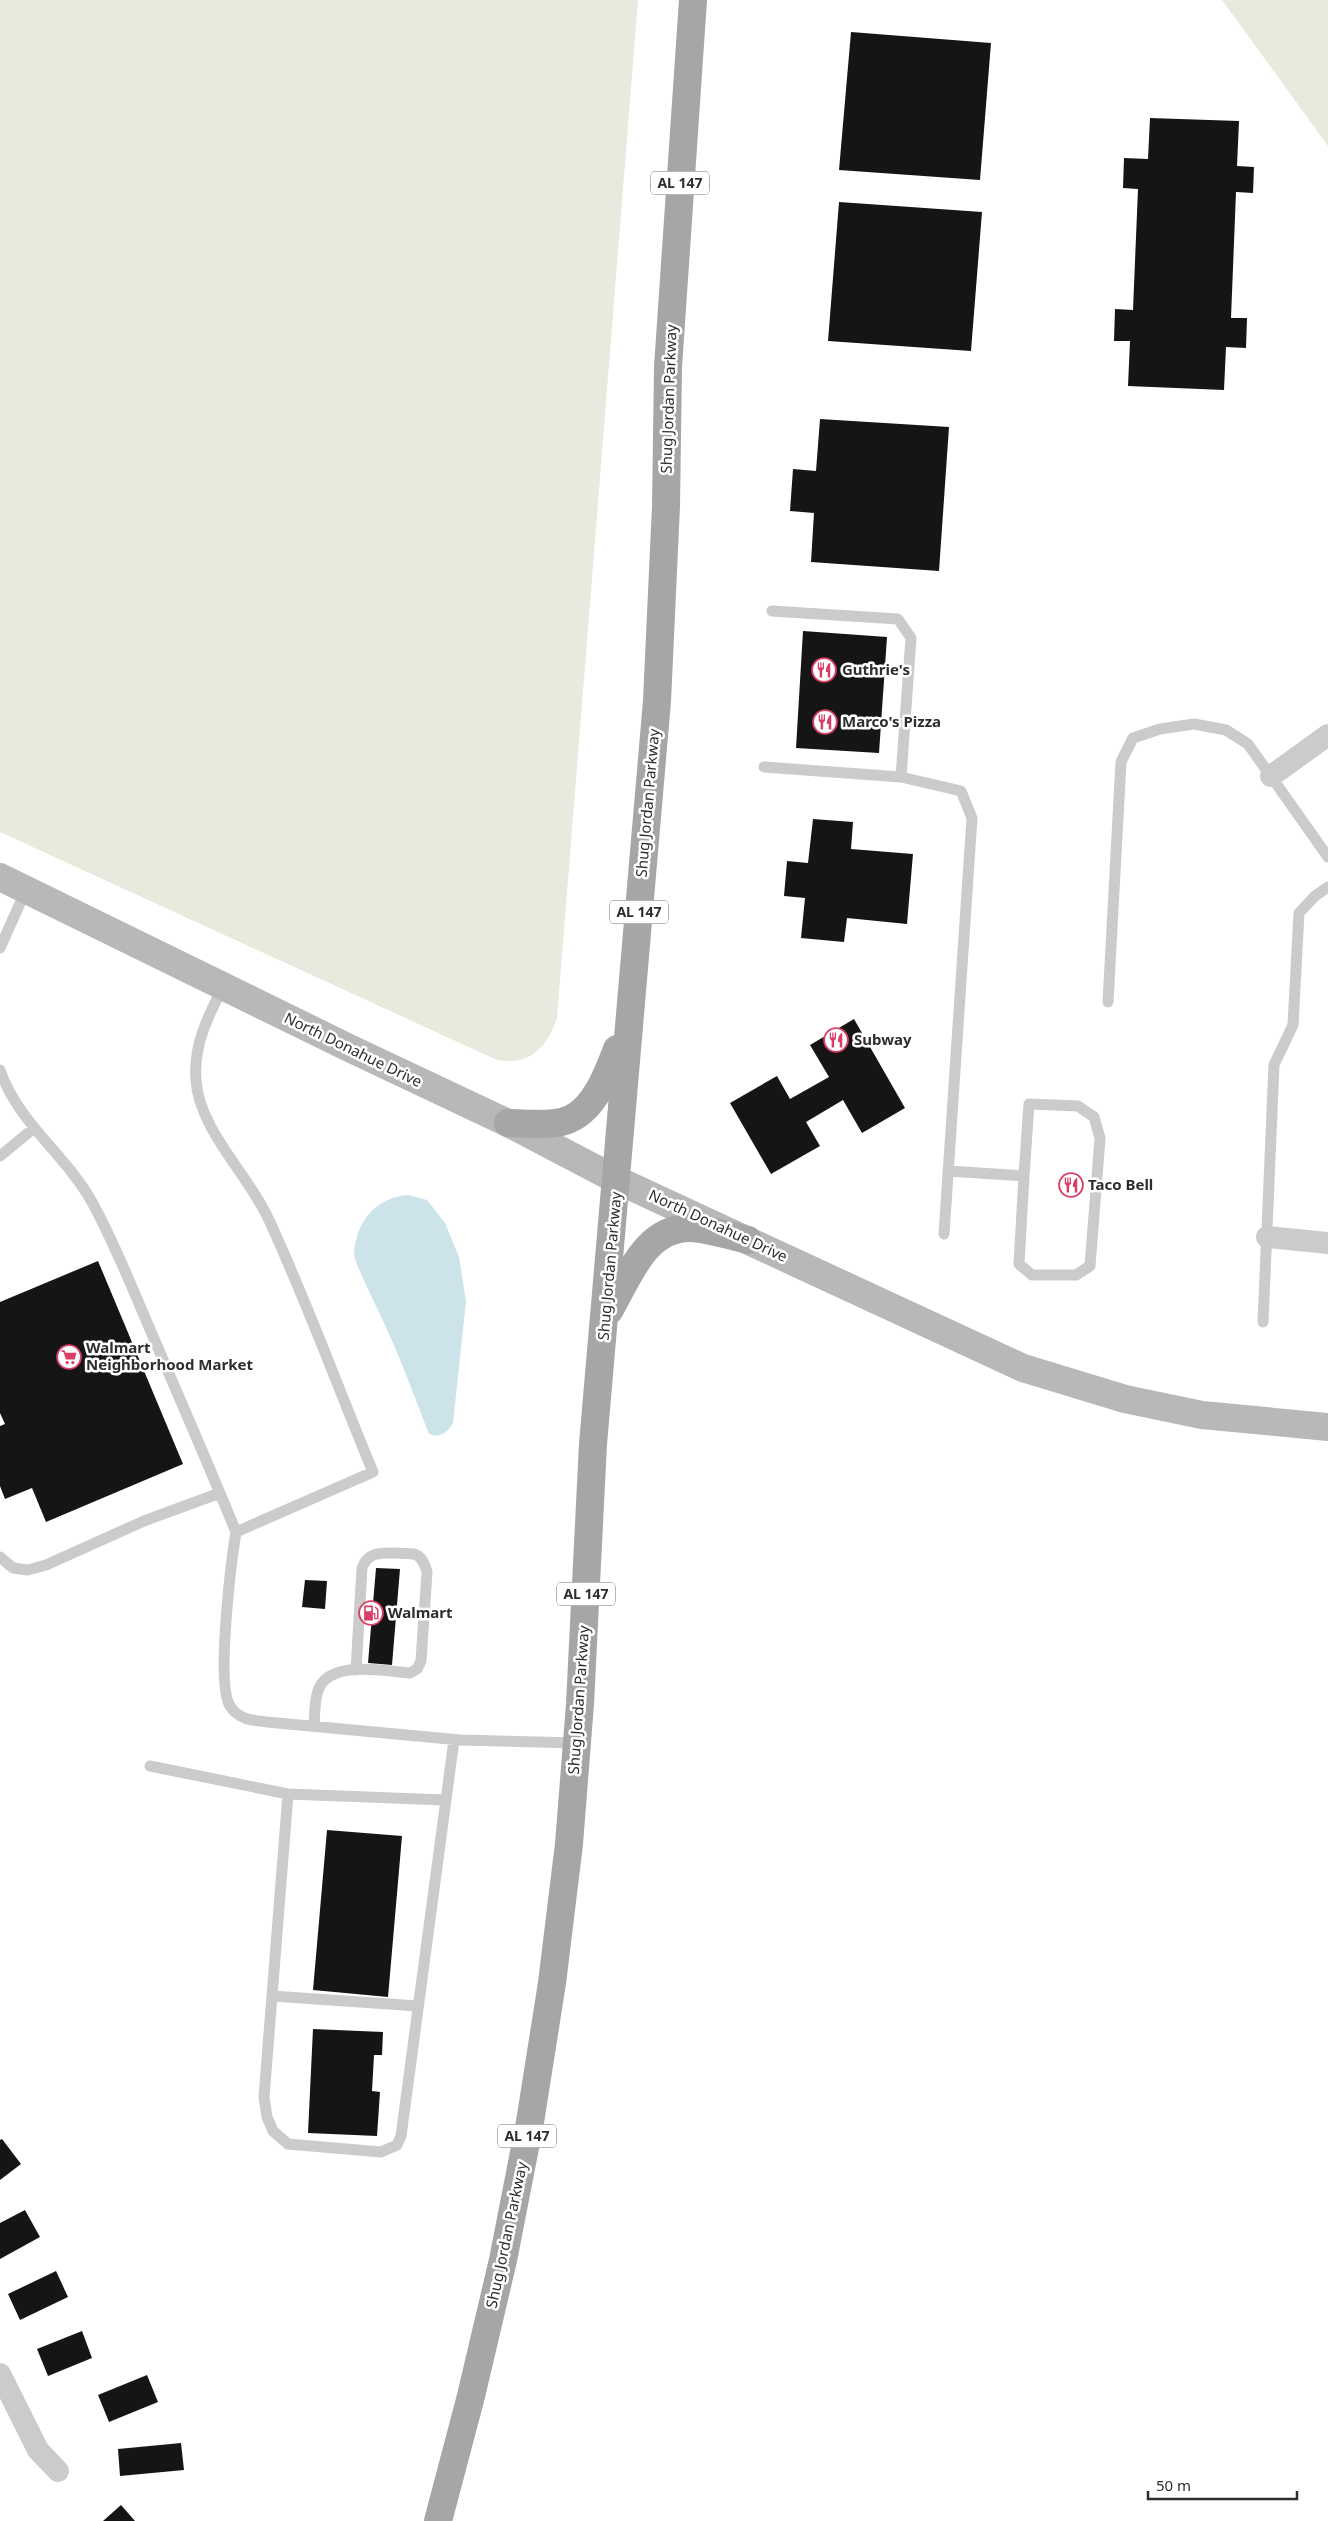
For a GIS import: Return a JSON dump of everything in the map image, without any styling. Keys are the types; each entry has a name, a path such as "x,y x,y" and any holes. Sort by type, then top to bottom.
{"main road":[{"name":"Shug Jordan Parkway","path":"438,2521 471,2396 503,2260 530,2122 555,1963 569,1844 577,1744 593,1444 618,1180 619,1122 657,701 666,506 668,367 693,0"},
{"path":"508,1123 563,1121 571,1119 584,1108 606,1079 629,1017"},
{"path":"605,1318 644,1250 658,1236 673,1229 693,1228 748,1240"}],"street":[{"path":"1271,776 1328,735"},
{"name":"North Donahue Drive","path":"0,877 223,987 508,1123 618,1180 1023,1368 1125,1399 1202,1415 1328,1427"},
{"path":"1267,1238 1328,1242"},
{"path":"0,2374 38,2450 58,2471"}],"lane":[{"path":"772,610 898,619 911,638 901,777"},
{"path":"1108,1002 1121,762 1133,738 1160,729 1194,724 1226,730 1248,744 1328,857"},
{"path":"764,768 901,777 961,791 972,818 944,1234"},
{"path":"1263,1322 1274,1065 1293,1025 1299,913 1315,896 1328,887"},
{"path":"0,948 26,890"},
{"path":"223,987 203,1027 196,1080 200,1102 215,1131 268,1218 373,1472 236,1532"},
{"path":"0,1070 5,1084 33,1129 72,1170 92,1202 128,1278 236,1532 230,1572 225,1684 230,1707 244,1719 454,1740 577,1744"},
{"path":"1029,1104 1078,1106 1094,1117 1100,1138 1090,1266 1076,1275 1032,1275 1019,1264 1024,1176 1029,1104"},
{"path":"0,1156 33,1129"},
{"path":"948,1171 1024,1176"},
{"path":"0,1557 14,1568 28,1570 46,1566 144,1520 220,1494"},
{"path":"314,1726 318,1689 324,1679 345,1670 410,1673 417,1668 421,1661 427,1572 424,1562 414,1554 379,1553 371,1555 365,1560 362,1568 356,1670"},
{"path":"288,1794 264,2097 267,2117 273,2131 288,2144 381,2152 397,2145 401,2136 454,1740"},
{"path":"150,1766 288,1794 446,1800"},
{"path":"272,1996 418,2006"}],"shaded area":[{"path":"0,0 638,0 557,1018 553,1029 542,1046 527,1057 508,1061 497,1060 0,832"},
{"path":"1222,0 1328,0 1328,146"}],"water":[{"path":"408,1195 427,1200 445,1223 459,1257 466,1301 453,1423 446,1432 440,1435 429,1434 400,1359 354,1254 359,1232 369,1214 386,1201"}],"building":[{"path":"851,32 991,43 980,180 839,170"},
{"path":"1150,118 1239,121 1237,166 1254,167 1253,193 1236,192 1231,318 1247,318 1246,348 1226,347 1224,390 1128,386 1130,341 1114,341 1115,309 1133,310 1138,189 1123,188 1124,158 1148,159"},
{"path":"839,202 982,212 971,351 828,341"},
{"path":"820,419 949,427 939,571 811,562 814,513 790,511 793,469 816,471"},
{"path":"803,631 887,637 879,753 796,748"},
{"path":"813,819 853,822 851,849 913,854 907,924 847,918 844,942 801,938 805,898 784,896 787,861 808,863"},
{"path":"854,1019 905,1108 862,1133 843,1100 806,1122 820,1146 771,1174 730,1103 777,1076 790,1099 829,1077 810,1045"},
{"name":"Walmart Neighborhood Market","path":"98,1261 183,1464 46,1522 32,1488 5,1499 0,1486 0,1426 5,1424 0,1413 0,1302"},
{"path":"376,1568 400,1569 392,1665 368,1663"},
{"path":"305,1580 327,1581 325,1609 302,1607"},
{"path":"327,1830 402,1836 388,1997 313,1990"},
{"path":"313,2029 383,2032 382,2055 374,2055 372,2091 380,2092 377,2136 308,2133"},
{"path":"2,2139 21,2164 0,2180 0,2140"},
{"path":"25,2210 40,2237 0,2259 0,2223"},
{"path":"56,2271 68,2297 20,2320 8,2294"},
{"path":"82,2331 92,2358 48,2376 37,2349"},
{"path":"147,2375 158,2402 109,2422 98,2395"},
{"path":"181,2443 184,2470 120,2476 118,2449"},
{"path":"121,2505 135,2521 103,2521"}],"place":[{"name":"Guthrie's","path":"824,670"},
{"name":"Marco's Pizza","path":"825,722"},
{"name":"Subway","path":"836,1040"},
{"name":"Taco Bell","path":"1071,1185"},
{"name":"Walmart Neighborhood Market","path":"69,1357"},
{"name":"Walmart","path":"371,1613"}]}
